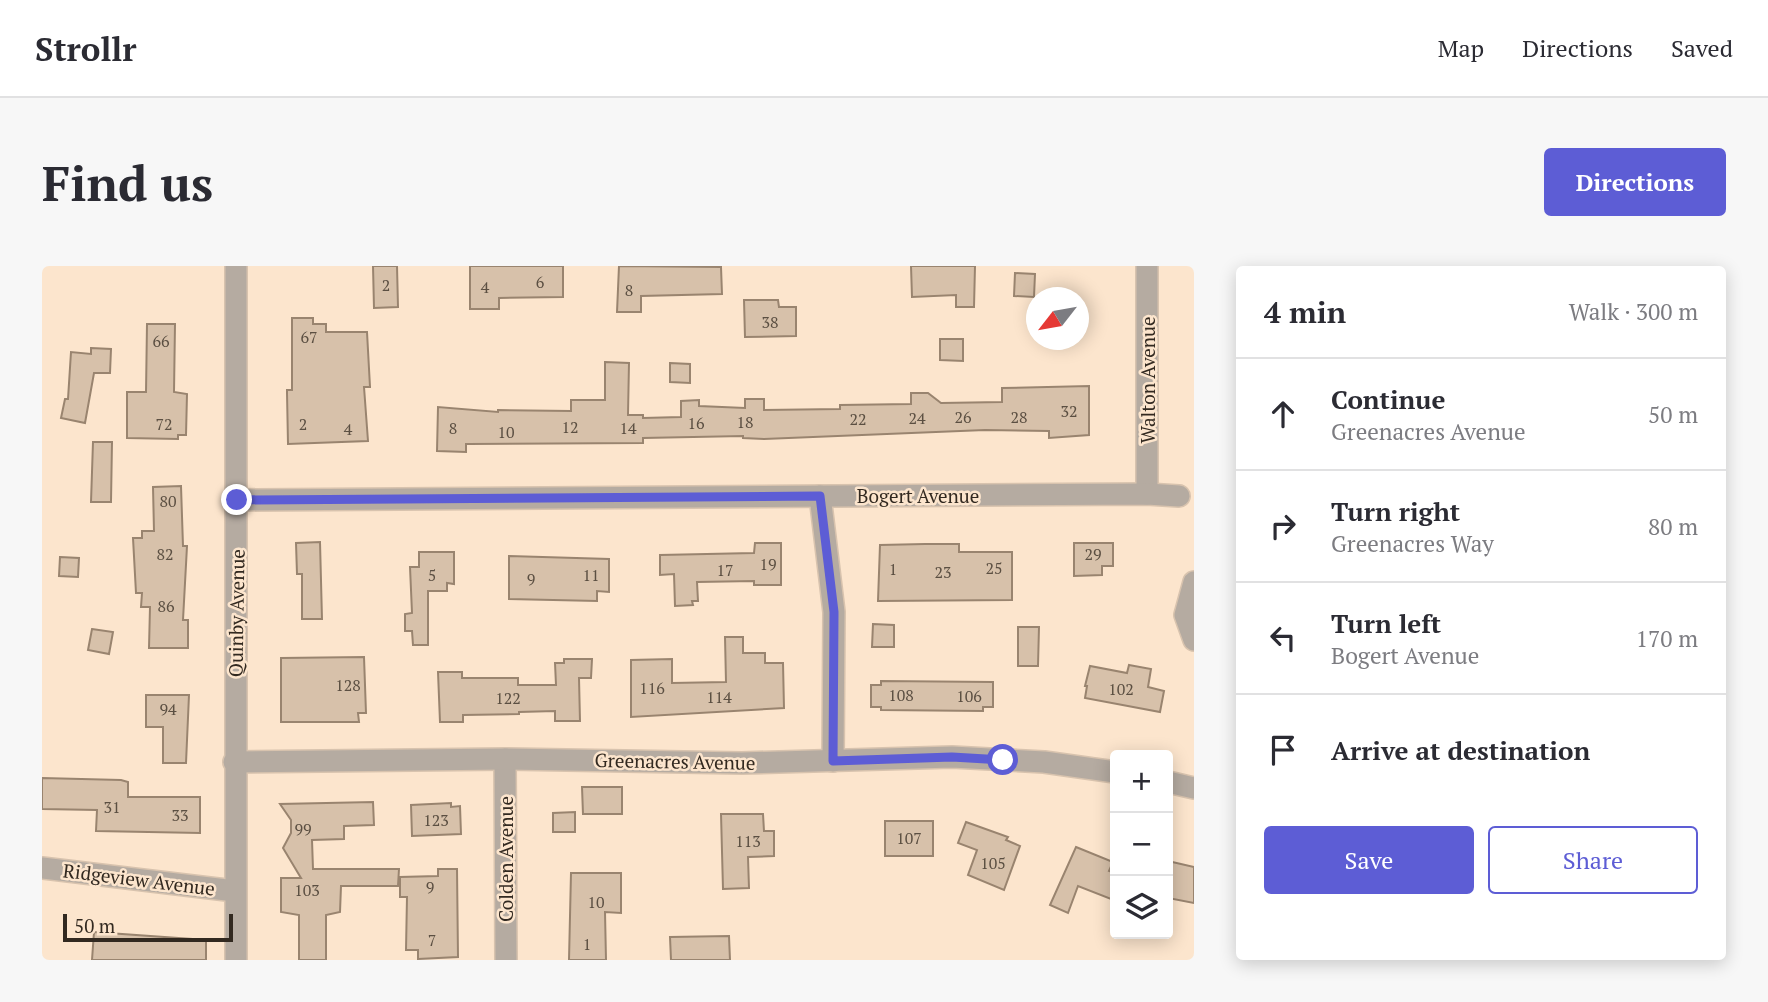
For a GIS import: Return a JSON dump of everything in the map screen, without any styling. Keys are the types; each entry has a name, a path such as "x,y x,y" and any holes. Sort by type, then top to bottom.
{"street":[{"name":"Quinby Avenue","path":"236,266 236,960"},
{"name":"Walton Avenue","path":"1147,266 1147,494"},
{"name":"Bogert Avenue","path":"237,500 1147,494 1179,496"},
{"path":"820,496 834,612 833,761"},
{"path":"1194,582 1185,615 1194,640"},
{"name":"Greenacres Avenue","path":"234,762 505,759 833,761 952,757 1044,762 1110,771"},
{"name":"Colden Avenue","path":"505,759 506,960"},
{"path":"1173,783 1194,788"},
{"name":"Ridgeview Avenue","path":"42,867 235,891"}],"building":[{"path":"373,266 397,266 398,307 374,308"},
{"path":"470,266 563,266 563,297 499,298 499,309 470,309"},
{"path":"619,266 721,267 722,294 641,296 641,312 617,312"},
{"path":"911,266 975,266 974,307 956,307 956,295 912,297"},
{"path":"1015,273 1035,274 1034,287 1026,287 1026,297 1014,296"},
{"path":"744,300 778,300 779,307 796,307 796,336 745,337"},
{"path":"292,318 313,318 313,324 326,324 326,332 367,332 370,387 364,387 368,441 288,444 287,390 292,390"},
{"path":"147,324 175,324 174,392 187,394 186,435 178,435 178,439 127,438 127,392 146,392"},
{"path":"940,339 963,339 963,361 940,360"},
{"path":"91,348 111,349 110,373 94,373 85,423 61,418 65,399 68,399 71,352 91,354"},
{"path":"605,362 629,363 628,415 643,415 643,418 681,417 681,401 699,400 699,406 745,408 745,399 764,399 764,410 840,409 840,405 911,404 911,393 928,393 941,403 1002,402 1002,388 1089,386 1089,435 1049,438 1049,431 985,430 764,439 743,436 643,438 643,443 466,444 466,452 437,451 438,407 498,412 571,411 571,400 605,400"},
{"path":"670,363 690,364 690,383 670,382"},
{"path":"93,442 112,442 111,502 91,502"},
{"path":"181,486 183,546 187,546 183,620 188,620 188,648 149,648 150,607 141,607 142,593 136,593 133,538 142,538 142,531 154,531 153,487"},
{"path":"320,542 322,619 302,619 302,574 297,574 296,543"},
{"path":"755,543 781,543 781,585 754,585 754,581 697,582 698,601 692,601 693,605 675,606 674,574 660,575 660,555 754,553"},
{"path":"1074,543 1113,543 1113,566 1102,566 1102,575 1074,576"},
{"path":"959,544 959,552 1012,552 1012,600 878,601 880,545"},
{"path":"419,552 454,552 454,584 447,583 447,591 428,591 428,645 413,645 412,631 405,631 405,614 412,613 410,567 419,567"},
{"path":"509,556 609,559 609,592 597,591 597,601 509,599"},
{"path":"60,557 79,558 78,577 59,576"},
{"path":"873,624 894,625 894,647 872,647"},
{"path":"1018,627 1039,627 1038,666 1018,666"},
{"path":"92,629 113,632 109,654 88,650"},
{"path":"725,637 743,637 743,653 765,653 765,663 783,663 784,708 631,717 631,660 672,659 672,683 726,682"},
{"path":"364,657 366,713 358,713 359,722 281,722 281,658"},
{"path":"564,659 592,659 591,678 579,678 580,721 555,721 555,711 463,715 463,722 440,722 438,672 462,672 462,678 518,678 518,685 556,685 555,663 564,663"},
{"path":"1129,665 1151,669 1148,687 1164,691 1160,712 1085,698 1090,666 1127,673"},
{"path":"881,681 993,682 993,707 983,707 983,711 881,710 881,707 871,707 871,685 881,685"},
{"path":"146,695 189,695 186,763 163,763 163,727 146,727"},
{"path":"42,778 121,780 128,782 128,797 200,797 200,833 96,831 97,810 42,809"},
{"path":"582,787 622,787 622,814 583,814"},
{"path":"373,802 374,825 344,826 344,839 312,840 313,869 399,869 398,886 341,886 340,912 326,915 326,960 299,960 299,915 281,912 281,878 301,878 283,848 291,833 291,820 280,804"},
{"path":"451,803 451,807 460,806 461,834 412,836 411,805"},
{"path":"575,812 575,832 553,832 553,813"},
{"path":"721,814 763,814 764,831 774,831 774,856 748,857 749,888 723,889"},
{"path":"885,821 933,821 933,856 885,856"},
{"path":"966,822 1008,837 1006,840 1020,846 1004,890 968,875 977,850 958,843"},
{"path":"1076,847 1110,861 1110,899 1078,886 1068,913 1050,905"},
{"path":"1173,862 1194,867 1194,903 1173,899"},
{"path":"438,869 457,869 458,957 418,959 418,950 406,950 407,897 400,897 400,877 438,876"},
{"path":"571,873 621,873 621,913 605,912 606,960 569,960"},
{"path":"94,932 206,940 206,960 92,960"},
{"path":"729,936 730,960 671,960 670,937"}],"route":[{"path":"237,500 820,496 834,612 833,761 952,757 1003,760"}]}
